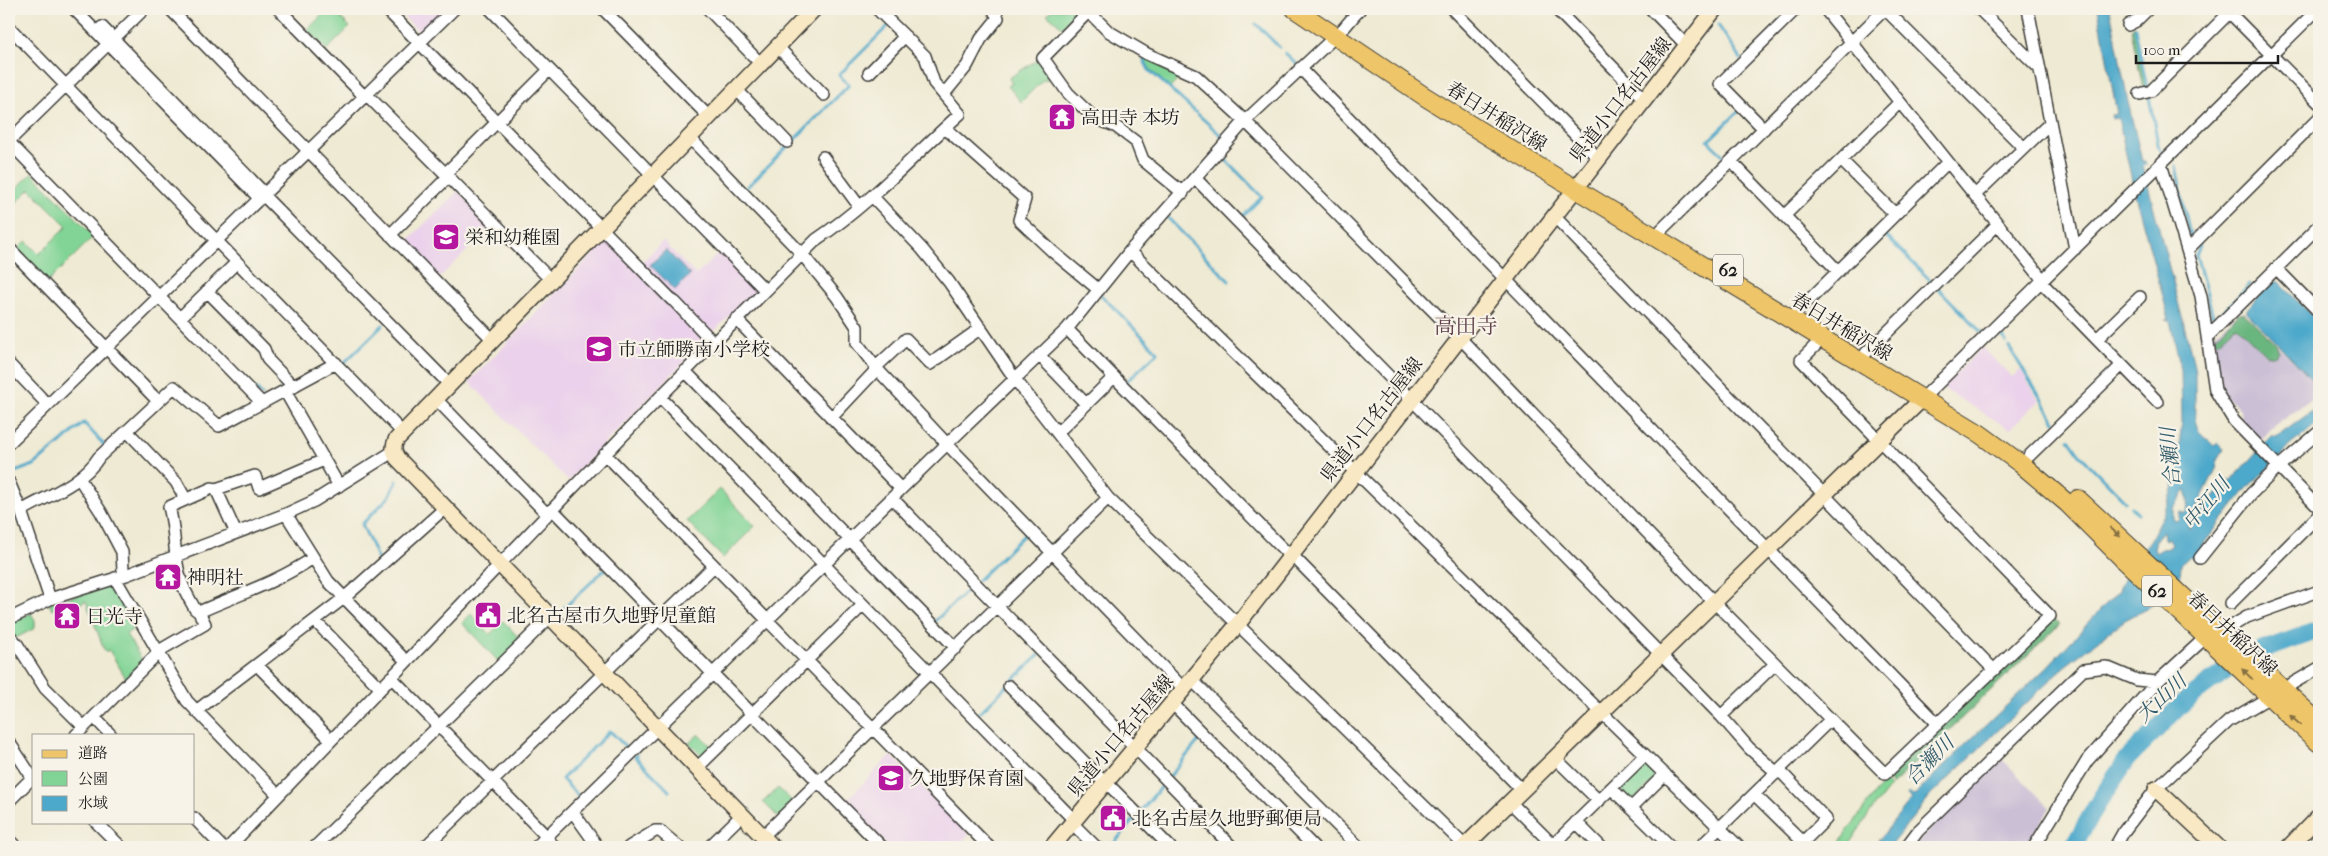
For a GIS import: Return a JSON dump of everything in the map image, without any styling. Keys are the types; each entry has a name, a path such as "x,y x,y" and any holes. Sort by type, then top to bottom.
{"main road":[{"name":"春日井稲沢線","path":"1296,9 1339,32"},
{"name":"春日井稲沢線","path":"1313,9 1339,32 1424,96 1578,186 1822,339 1987,426 2029,456 2126,552 2277,694 2319,743"},
{"name":"春日井稲沢線","path":"1578,186 1661,230 1866,353 2021,464 2126,552"},
{"name":"春日井稲沢線","path":"2277,694 2319,723"}],"street":[{"path":"74,9 111,41 450,385"},
{"path":"85,9 111,41"},
{"path":"144,9 9,142 262,403"},
{"path":"170,9 494,341"},
{"path":"279,9 448,175 552,281"},
{"path":"386,9 713,342"},
{"path":"9,443 454,9"},
{"path":"490,9 765,290"},
{"path":"603,9 710,118"},
{"path":"708,9 762,64"},
{"path":"814,9 396,440 394,452 397,458 768,842 818,782 1108,498"},
{"path":"229,847 713,342 817,239 834,228 872,196 960,114 934,83 925,56 877,9"},
{"path":"944,94 967,66 981,39 998,18 993,9"},
{"path":"1452,9 1599,158"},
{"path":"1556,9 1645,100"},
{"path":"1651,9 1687,46"},
{"name":"県道小口名古屋線","path":"1052,847 1238,624 1715,9"},
{"path":"1764,129 1720,84 1796,9"},
{"path":"1825,9 2042,281 2158,402"},
{"path":"1661,230 1885,9 2024,148"},
{"path":"1979,9 2039,68"},
{"path":"2028,9 2075,249"},
{"path":"2128,25 2136,21 2148,9"},
{"path":"872,196 922,249 949,282 1015,378 1108,498 1465,847 2318,9"},
{"path":"1183,193 1143,160 1136,142 1115,126 1094,118 1068,93 1042,58 1090,10 1108,31 1147,54 1196,76 1245,120 1715,603 1885,774 2050,616 1801,360 1822,339"},
{"path":"536,847 714,675 946,444 1067,329 1130,251 1196,179 1245,120 1339,32 1356,10"},
{"path":"2140,94 2151,91 2230,10 2272,55 2317,98"},
{"path":"9,27 403,433"},
{"path":"869,73 905,36"},
{"path":"778,47 824,95"},
{"path":"1300,68 1506,277 1938,724"},
{"path":"390,235 549,70"},
{"path":"737,90 787,142"},
{"path":"1784,216 1900,103"},
{"path":"2188,249 2319,118"},
{"path":"1975,195 2050,123"},
{"path":"945,128 1025,199 1019,220 1099,290"},
{"path":"690,138 802,254 837,297 857,327 858,343 876,368 946,444 1052,553 1360,847"},
{"path":"823,157 859,206"},
{"path":"1841,160 1895,214"},
{"path":"1731,162 1838,271"},
{"path":"1797,312 1948,162"},
{"path":"2158,167 2188,249 2201,296 2215,390 2234,421 2319,508"},
{"path":"1196,179 1412,399 1749,748 1778,772 1826,819 1803,842 1755,795"},
{"path":"1554,216 1994,670"},
{"path":"1866,353 1998,224"},
{"path":"2207,336 2319,226"},
{"path":"9,248 158,401"},
{"path":"1130,251 1739,847"},
{"path":"180,318 237,262"},
{"path":"2276,268 2319,312"},
{"path":"207,292 264,349 268,360 289,389 338,486"},
{"path":"2097,339 2140,297"},
{"path":"736,319 901,489"},
{"path":"831,418 876,368 906,339 930,364 981,328"},
{"path":"1067,329 1522,790"},
{"path":"1039,356 1086,404"},
{"path":"21,511 79,478 174,386 219,426 336,363"},
{"path":"9,364 48,404"},
{"path":"2029,456 2122,364"},
{"path":"685,371 956,648"},
{"path":"1057,432 1114,377"},
{"path":"660,397 930,673 1096,847"},
{"path":"436,400 658,618 882,847"},
{"path":"127,431 176,482 185,498"},
{"path":"2200,558 2250,494 2276,465 2319,432"},
{"path":"9,619 50,599 121,577 286,514 314,501 394,452"},
{"path":"604,454 989,847"},
{"path":"9,634 18,644 45,688 80,731 159,653 205,624 199,612 195,609 181,580 176,556 174,527 169,507 185,498 212,488 216,489 255,476 259,488 324,460"},
{"path":"79,478 101,512 122,552 123,570 121,577 159,653 187,701 278,796"},
{"path":"9,482 21,511 50,599"},
{"path":"216,489 236,533"},
{"path":"892,498 1232,847"},
{"path":"196,711 344,598 445,508"},
{"path":"286,514 328,581 406,661"},
{"path":"2232,603 2319,515"},
{"path":"199,612 296,570 312,558"},
{"path":"425,847 658,618 714,566"},
{"path":"2034,847 2088,761 2157,682 2213,633 2247,617 2319,591"},
{"path":"697,768 863,605"},
{"path":"315,847 550,617"},
{"path":"315,621 380,688"},
{"path":"1720,716 1775,664"},
{"path":"257,665 331,740"},
{"path":"1906,847 1918,831 2083,670 2106,667 2137,680 2157,682"},
{"path":"2116,847 2124,831 2156,788 2229,721 2319,668"},
{"path":"391,677 547,837 554,847"},
{"path":"1009,686 1170,847"},
{"path":"1172,703 1314,847"},
{"path":"94,718 110,734"},
{"path":"1700,847 1830,720"},
{"path":"9,742 32,775"},
{"path":"1510,802 1552,846 1645,755"},
{"path":"1555,758 1599,800"},
{"path":"1631,808 1665,774"},
{"path":"9,801 32,777"},
{"path":"1611,788 1671,847"},
{"path":"2156,788 2218,847"},
{"path":"573,812 598,847"},
{"path":"709,847 742,815"},
{"path":"2289,847 2319,816"},
{"path":"195,819 222,847"},
{"path":"1576,822 1601,847"},
{"path":"98,824 121,847"},
{"path":"629,847 655,831 660,831 679,847"},
{"path":"9,840 16,847"}],"shaded area":[{"path":"396,9 446,9 423,32 419,32"},
{"name":"栄和幼稚園","path":"458,191 492,226 439,278 405,243"},
{"name":"市立師勝南小学校","path":"607,240 635,269 663,241 696,275 722,250 758,290 732,317 730,315 568,481 469,382"},
{"path":"2239,312 2244,312 2319,387 2319,394 2272,428 2260,441 2242,422 2241,411 2220,390 2212,337"},
{"path":"1982,347 2012,377 2021,370 2039,401 2010,429 1942,388"},
{"name":"久地野保育園","path":"891,755 969,834 957,847 889,847 845,802"},
{"path":"2000,757 2050,808 2026,847 1913,847"}],"green space":[{"path":"328,9 348,9 340,17 350,27 327,50 307,30"},
{"path":"1053,9 1080,9 1062,27 1047,14"},
{"path":"2134,26 2147,90 2143,89 2131,30"},
{"path":"1147,57 1184,74 1170,88 1150,69 1145,60"},
{"path":"1037,60 1040,61 1051,76 1046,80 1044,79 1021,102 1008,86 1012,84 1009,78"},
{"path":"32,173 94,236 47,283 16,251 26,241 39,254 67,226 30,189 9,210 9,196"},
{"path":"2239,313 2244,313 2276,344 2279,352 2274,356 2266,355 2236,325 2218,342 2214,339"},
{"path":"720,489 755,526 723,558 687,521"},
{"path":"112,584 116,586 140,625 126,634 144,663 127,680 109,650 105,652 86,601 75,606 71,600 52,610 49,604"},
{"path":"31,613 35,621 35,628 16,638 9,629 9,625"},
{"path":"471,614 490,634 503,621 521,640 499,662 462,623"},
{"path":"2054,618 2060,624 1892,785 1886,778"},
{"path":"699,734 714,749 704,758 689,743"},
{"path":"1643,763 1649,763 1658,776 1632,802 1618,788"},
{"path":"1884,781 1890,787 1847,847 1836,847"},
{"path":"778,788 793,802 778,817 763,802"}],"water":[{"path":"2098,9 2110,9 2128,102 2142,161 2145,161 2146,165 2143,166 2191,352 2195,372 2195,420 2198,430 2214,446 2218,443 2224,449 2217,460 2217,467 2188,525 2189,529 2228,479 2231,481 2273,435 2275,437 2278,436 2315,409 2319,409 2319,422 2300,440 2298,438 2288,446 2281,457 2249,486 2205,542 2196,558 2190,556 2181,564 2180,578 2148,608 2125,620 2065,666 1931,795 1889,847 1873,847 1912,799 1907,795 1909,792 1914,796 2047,667 2119,590 2126,575 2151,539 2167,506 2175,479 2182,422 2181,370 2170,321 2166,320 2169,319 2135,194 2118,118 2112,119 2111,115 2117,114","holes":["2186,490 2188,508 2184,514 2179,512 2177,521 2173,520 2173,508","2163,531 2164,539 2166,540 2168,537 2172,544 2169,548 2161,549 2156,553 2154,549 2156,539"]},
{"path":"666,250 690,275 675,290 650,265"},
{"path":"2272,281 2279,282 2319,323 2319,372 2313,375 2319,383 2319,387 2247,313 2247,309"}],"waterway":[{"path":"894,17 901,9"},
{"path":"1256,24 1279,47"},
{"path":"1718,25 1741,59"},
{"path":"746,188 849,85 839,75 888,26"},
{"path":"2135,28 2147,87"},
{"path":"1285,53 1296,63"},
{"path":"1144,60 1149,70 1224,138"},
{"path":"2149,97 2159,149 2162,152"},
{"path":"1727,159 1708,141 1740,110"},
{"path":"1222,156 1262,197 1241,220"},
{"path":"2176,166 2190,236 2194,237"},
{"path":"1167,217 1229,281"},
{"path":"1882,232 1932,282"},
{"path":"2200,245 2196,255 2213,316 2218,317 2250,284"},
{"path":"1938,288 1980,331"},
{"path":"1101,295 1158,352 1126,382"},
{"path":"343,364 383,325"},
{"path":"1999,330 2006,342"},
{"path":"2009,347 2055,421"},
{"path":"256,389 262,395"},
{"path":"9,474 34,465 84,423 105,446"},
{"path":"2069,439 2081,456 2125,501"},
{"path":"379,562 362,524 389,497 397,481"},
{"path":"2131,507 2138,514"},
{"path":"977,581 1027,532"},
{"path":"561,611 606,570"},
{"path":"934,622 973,585"},
{"name":"大山川","path":"2073,847 2101,798 2128,758 2185,701 2244,657 2319,630"},
{"path":"978,714 1039,655"},
{"path":"579,799 562,779 610,731 629,750"},
{"path":"1170,776 1201,738"},
{"path":"637,755 635,756 669,791"},
{"path":"1141,811 1163,784"},
{"path":"1111,847 1135,818"}],"place":[{"name":"高田寺 本坊","path":"1062,117"},
{"name":"栄和幼稚園","path":"446,237"},
{"name":"市立師勝南小学校","path":"599,349"},
{"name":"神明社","path":"168,577"},
{"name":"北名古屋市久地野児童館","path":"488,615"},
{"name":"日光寺","path":"67,616"},
{"name":"久地野保育園","path":"891,778"},
{"name":"北名古屋久地野郵便局","path":"1113,818"}],"district":[{"name":"高田寺","path":"1466,326"}],"water label":[{"name":"合瀬川","path":"2170,457"},
{"name":"中江川","path":"2206,503"},
{"name":"合瀬川","path":"1929,760"}]}
